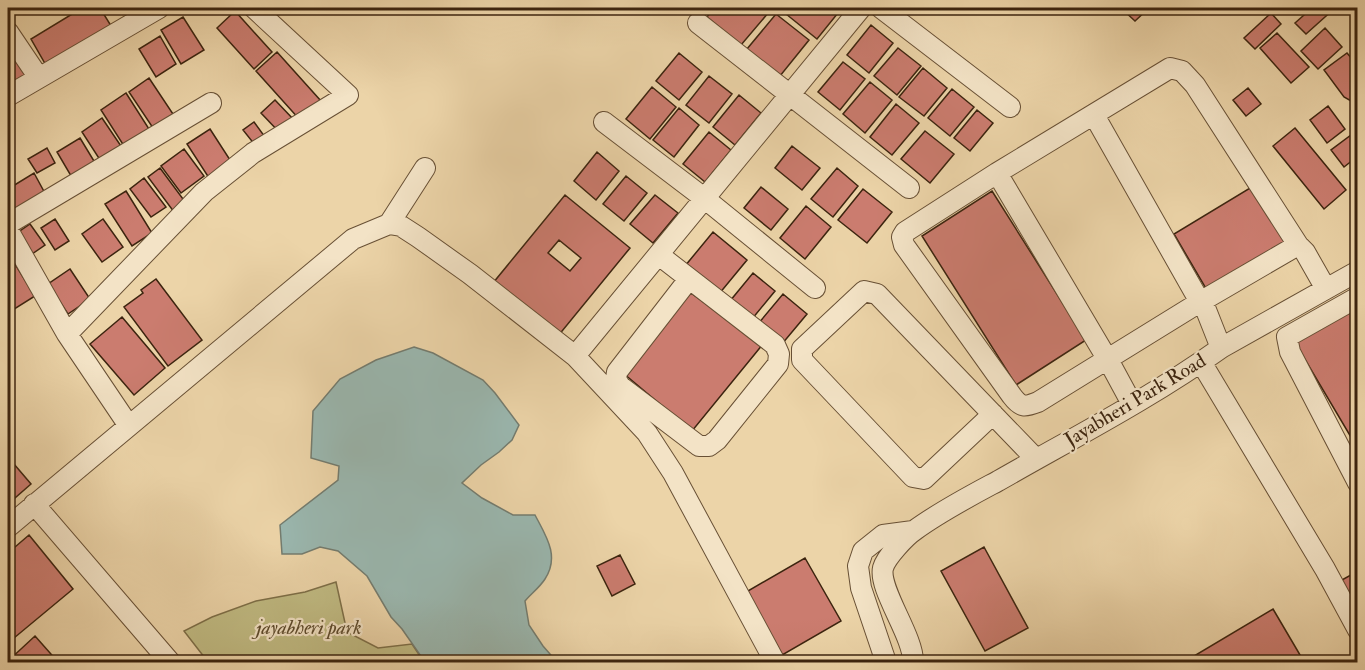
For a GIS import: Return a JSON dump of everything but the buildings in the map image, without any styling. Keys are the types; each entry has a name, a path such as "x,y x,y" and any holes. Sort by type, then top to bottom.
{"street":[{"path":"8,96 159,8"},
{"path":"68,334 204,192 253,153 348,95 254,8"},
{"path":"575,356 861,8"},
{"path":"881,8 1010,106"},
{"path":"698,23 909,188"},
{"path":"8,32 39,78"},
{"path":"1298,245 1200,302 1038,402 1027,406 1018,403 904,245 902,237 905,232 996,173 1170,68 1182,71 1195,85 1298,245 1305,252 1326,289"},
{"path":"8,224 211,103"},
{"path":"1094,115 1206,310 1221,348"},
{"path":"604,122 704,198 815,288"},
{"path":"389,224 425,168"},
{"path":"996,173 1132,404"},
{"path":"8,527 353,239 389,224 401,226 470,274 575,356 636,409 699,446 709,446 717,440 778,364 779,354 775,345 659,255"},
{"path":"8,230 68,334 129,426"},
{"name":"Jayabheri Park Road","path":"914,659 885,584 882,569 887,559 913,531 1132,404 1221,348 1326,289 1356,276"},
{"path":"689,279 617,372 616,380 636,409 647,433 673,473 775,663"},
{"path":"993,414 924,479 913,477 802,360 802,349 864,291 877,294 993,414 1036,459"},
{"path":"1358,297 1287,337 1290,352 1358,483"},
{"path":"1201,362 1325,569 1358,630"},
{"path":"34,504 170,663"},
{"name":"Jayabheri Park Road","path":"888,663 861,588 858,566 863,551 883,535 913,531"},
{"path":"888,663 914,659"}],"green space":[{"name":"jayabheri park","path":"336,582 347,632 378,648 412,644 424,662 208,662 184,631 212,617 256,601 305,592"}],"water":[{"path":"414,347 433,353 483,380 519,425 512,440 462,483 482,498 513,515 535,515 550,546 551,562 541,585 525,601 529,625 557,662 425,662 391,617 367,576 338,551 320,547 302,554 282,554 280,525 338,480 339,466 311,458 313,411 340,379 376,360"}]}
